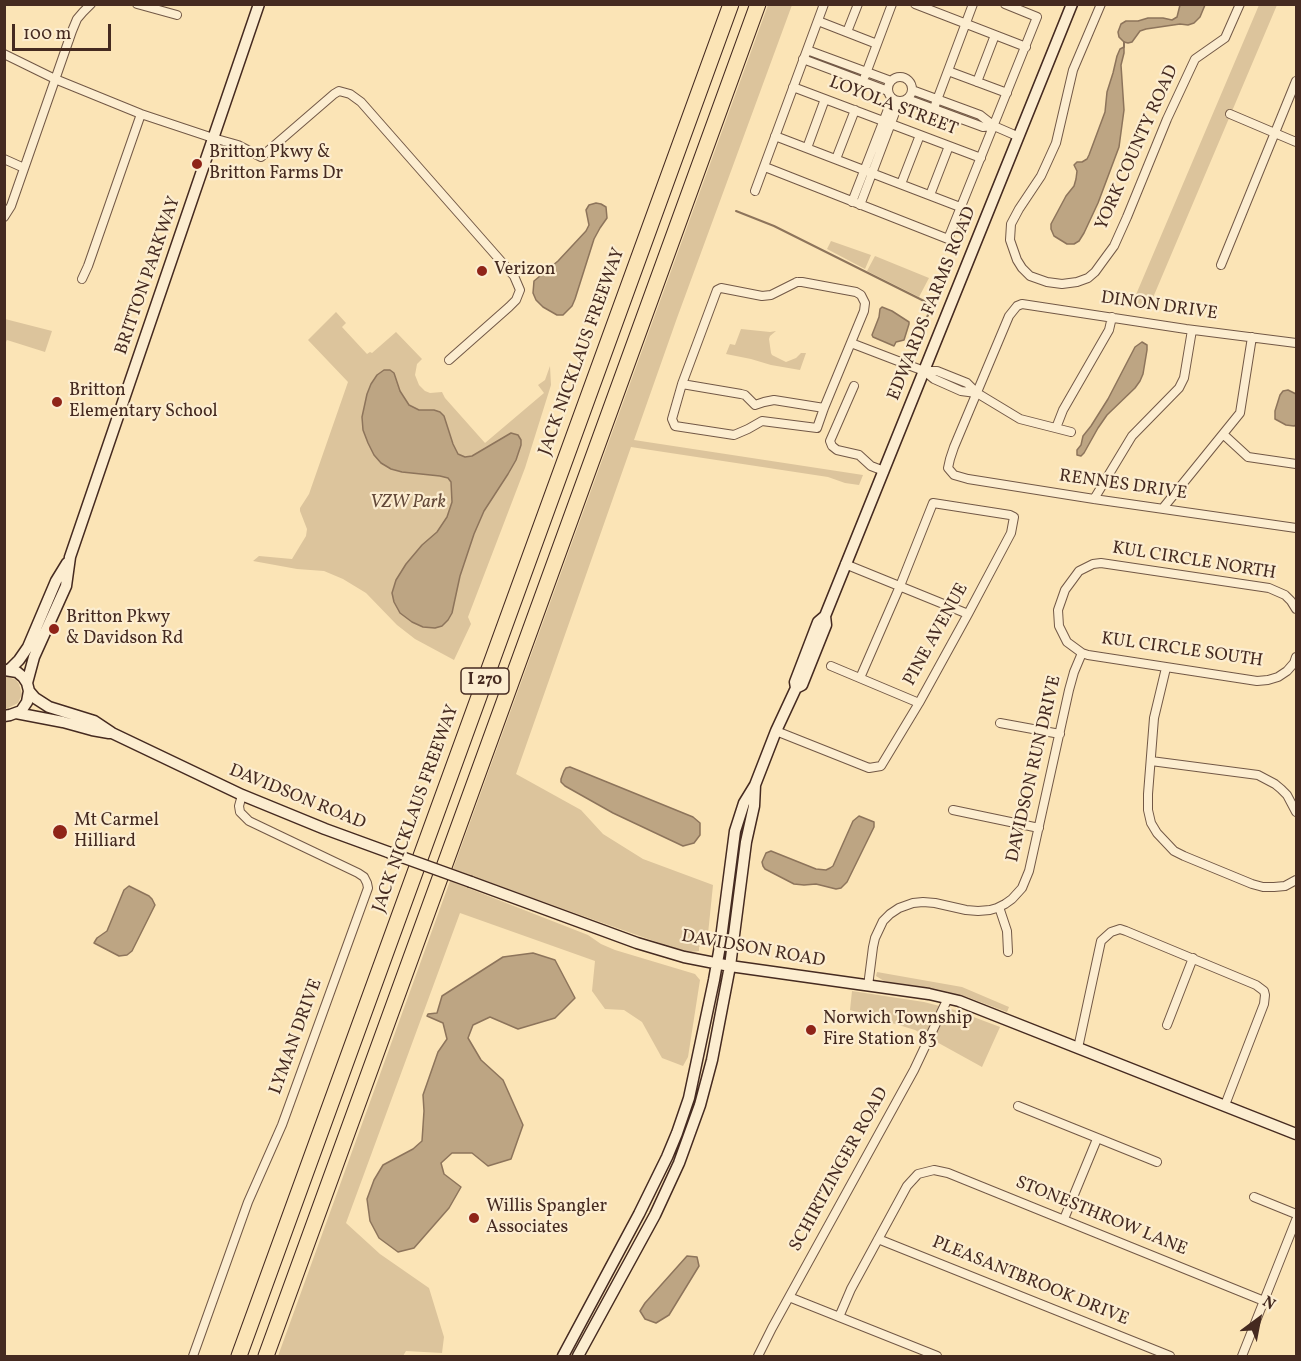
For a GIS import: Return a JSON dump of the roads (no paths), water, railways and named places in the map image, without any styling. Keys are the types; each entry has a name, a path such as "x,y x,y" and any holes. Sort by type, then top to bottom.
{"highway":[{"name":"JACK NICKLAUS FREEWAY","path":"239,1356 731,4"},
{"name":"I 270","path":"266,1356 758,4"}],"main road":[{"name":"BRITTON PARKWAY","path":"8,715 21,711 27,702 34,657 66,586 70,557 259,4"},
{"name":"EDWARDS FARMS ROAD","path":"563,1356 639,1214 677,1133 689,1098 717,963 735,831 744,803 755,785 796,688 802,685 826,625 825,616 845,564 1071,4"},
{"name":"BRITTON PARKWAY","path":"7,670 19,660 28,647 56,581 70,557"},
{"name":"DAVIDSON ROAD","path":"7,670 23,677 28,687 49,707 94,721 112,733 242,795 325,829 638,943 684,957 730,966 948,998 974,1006 1296,1134"},
{"name":"DAVIDSON ROAD","path":"8,715 63,722 112,733"},
{"name":"EDWARDS FARMS ROAD","path":"578,1356 655,1215 679,1162 700,1105 712,1060 730,966 746,842 754,806 755,785"}],"street":[{"path":"4,218 11,206 72,31 77,20 91,4"},
{"path":"137,4 177,15"},
{"path":"755,191 824,4"},
{"path":"847,32 858,4"},
{"path":"863,82 892,4"},
{"path":"915,4 1026,46"},
{"path":"935,104 973,4"},
{"path":"765,167 948,239 1037,17 1005,4"},
{"name":"YORK COUNTY ROAD","path":"1101,4 1073,70 1056,143 1041,176 1011,224 1010,240 1017,260 1030,276 1038,280 1062,284 1077,282 1088,278 1095,272 1113,246 1127,217 1167,119 1195,59 1225,38 1240,4"},
{"path":"818,21 877,44"},
{"path":"977,82 995,34"},
{"path":"807,50 891,81"},
{"path":"4,54 55,79 141,114 238,145 261,157 334,94 342,91 350,94 361,102 514,276 520,290 516,300 509,307 449,360"},
{"path":"803,59 863,82 896,98 935,104"},
{"path":"948,71 1007,93"},
{"path":"899,77 910,83 912,90 910,96 896,98 888,87 891,81 899,77"},
{"path":"1221,264 1296,81"},
{"name":"LOYOLA STREET","path":"793,87 981,158"},
{"path":"912,90 983,127 994,126 1017,136"},
{"path":"856,204 896,98"},
{"path":"807,148 825,99"},
{"path":"836,159 855,110"},
{"path":"82,279 141,114"},
{"path":"1230,114 1296,142"},
{"path":"775,135 960,207"},
{"path":"901,184 920,135"},
{"path":"930,195 949,146"},
{"path":"4,159 24,168"},
{"path":"802,282 856,292 861,295 865,303 851,343 817,428 762,421 734,435 675,426 672,419 682,384 719,288 762,296 771,295 792,283 802,282"},
{"name":"DINON DRIVE","path":"977,393 1009,316 1017,306 1022,304 1296,343"},
{"path":"1056,428 1063,411 1110,330 1113,317"},
{"path":"1094,499 1132,436 1179,388 1184,378 1192,330"},
{"path":"1163,508 1240,412 1252,337"},
{"path":"851,343 924,371 934,379 961,391 977,393 1020,419 1071,432"},
{"path":"682,384 745,395 755,405 774,400 824,408"},
{"path":"854,386 830,441 837,450 859,454 871,466 884,471"},
{"name":"RENNES DRIVE","path":"977,393 952,453 948,468 954,474 968,479 1094,499 1296,528"},
{"path":"1222,434 1248,457 1296,464"},
{"name":"PINE AVENUE","path":"776,731 869,768 881,766 968,614 1011,532 1014,517 1010,514 933,503 900,586"},
{"name":"KUL CIRCLE NORTH","path":"1060,599 1079,570 1101,563 1269,588 1285,595 1296,609"},
{"path":"845,564 968,614"},
{"path":"860,678 900,586"},
{"name":"KUL CIRCLE SOUTH","path":"1060,599 1059,626 1067,642 1088,656 1257,681 1278,677 1287,671 1296,657"},
{"name":"DAVIDSON RUN DRIVE","path":"999,908 1012,899 1029,871 1069,690 1082,653"},
{"path":"831,666 919,703"},
{"path":"1166,668 1155,718 1148,810 1157,833 1174,851 1215,870 1263,887 1285,886 1296,880"},
{"path":"1000,723 1060,734"},
{"path":"1151,761 1257,775 1281,789 1296,812"},
{"name":"LYMAN DRIVE","path":"193,1356 248,1202 282,1125 368,888 364,877 358,873 249,821 240,812 242,795"},
{"path":"953,810 1039,828"},
{"path":"868,986 875,938 884,921 899,908 914,903 935,903 978,911 999,908 1007,931 1008,952"},
{"path":"1078,1048 1101,941 1113,931 1120,929 1126,931 1256,985 1265,995 1264,1004 1225,1105"},
{"path":"1167,1025 1193,958"},
{"name":"SCHIRTZINGER ROAD","path":"758,1356 914,1070 948,998"},
{"path":"1018,1106 1157,1162"},
{"path":"1064,1219 1096,1139"},
{"name":"STONESTHROW LANE","path":"878,1239 911,1181 918,1174 934,1170 948,1173 1064,1219 1264,1301"},
{"path":"1254,1197 1296,1214"},
{"path":"1242,1356 1296,1220"},
{"path":"839,1317 851,1288 878,1239"},
{"name":"PLEASANTBROOK DRIVE","path":"878,1239 1170,1356"},
{"path":"789,1297 936,1356"}],"waterway":[{"path":"1124,42 1124,47"},
{"path":"736,211 774,226 924,301 931,307 925,322"}],"place":[{"name":"Britton Pkwy & Britton Farms Dr","path":"197,164"},
{"name":"Verizon","path":"482,271"},
{"name":"Britton Elementary School","path":"57,402"},
{"name":"Britton Pkwy & Davidson Rd","path":"54,629"},
{"name":"Mt Carmel Hilliard","path":"60,832"},
{"name":"Norwich Township Fire Station 83","path":"811,1030"},
{"name":"Willis Spangler Associates","path":"474,1218"}],"park label":[{"name":"VZW Park","path":"408,504"}]}
